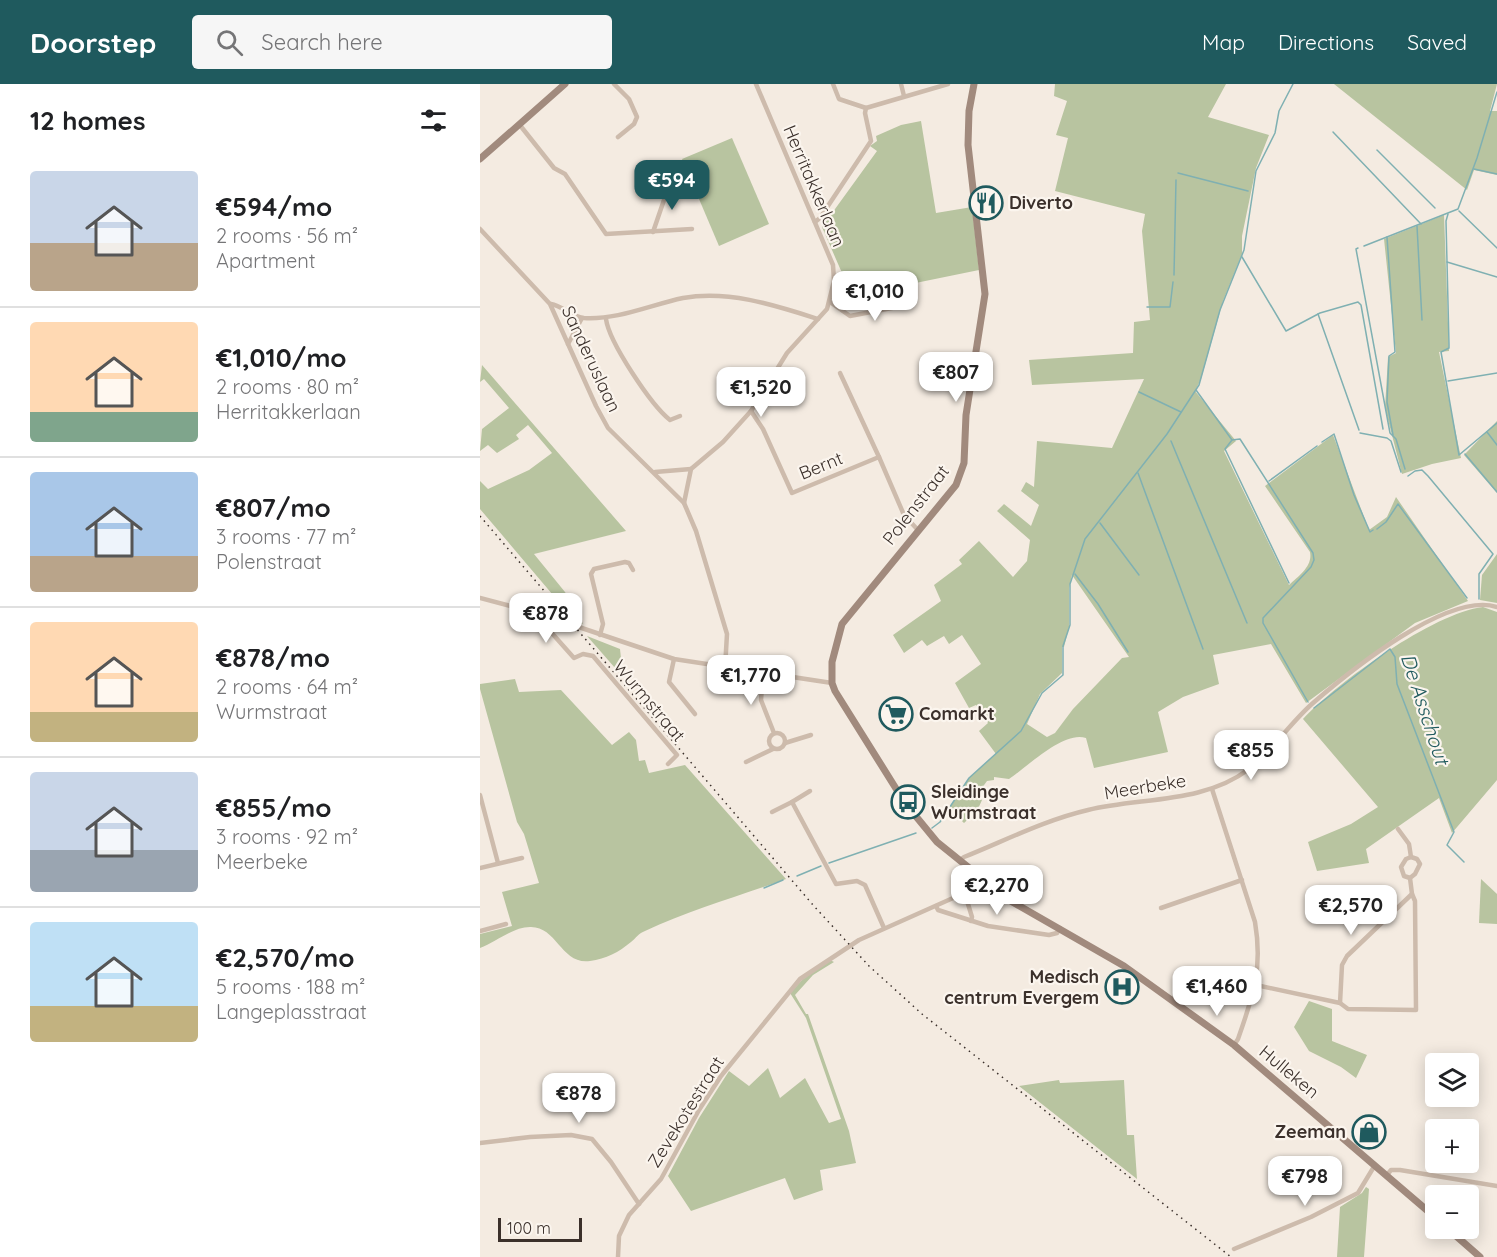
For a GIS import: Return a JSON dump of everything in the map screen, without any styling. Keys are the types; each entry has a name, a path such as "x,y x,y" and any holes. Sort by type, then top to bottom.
{"main road":[{"path":"480,159 565,84"},
{"name":"Polenstraat","path":"832,683 832,662 842,624 956,485 962,470 968,407 986,285 968,145 969,111 974,84"},
{"name":"Hulleken","path":"832,683 878,761 924,830 1009,900 1124,966 1234,1045 1425,1208"},
{"path":"1460,1239 1480,1257"}],"street":[{"path":"614,84 629,99 637,117 634,124 618,137"},
{"name":"Herritakkerlaan","path":"691,469 723,442 751,411 787,353 830,302 834,281 833,265 756,84"},
{"path":"833,84 839,99 866,108 948,84"},
{"path":"901,84 904,96"},
{"path":"814,222 820,218 871,141 866,108"},
{"path":"519,124 554,168 565,174 606,234 692,230"},
{"path":"653,232 664,200 685,186"},
{"name":"Sanderuslaan","path":"480,229 550,304 608,428 684,502 696,531 727,634 725,668"},
{"path":"830,302 850,315 902,306 903,293"},
{"path":"550,304 582,318 606,318 684,298 722,296 768,303 818,319"},
{"path":"568,344 582,318"},
{"path":"606,318 619,349 653,401 670,420 680,416"},
{"path":"840,374 904,515 918,529"},
{"name":"Bernt","path":"751,411 763,429 792,493 879,457"},
{"path":"655,472 691,469 684,502"},
{"path":"600,635 603,624 591,574 594,569 625,562 629,563 633,570"},
{"name":"Wurmstraat","path":"480,598 541,614 674,659 832,683"},
{"name":"Meerbeke","path":"962,863 964,857 1080,812 1212,789 1250,768 1312,704 1411,630 1469,604 1482,603 1497,607"},
{"name":"Wurmstraat","path":"541,614 550,631 574,658 583,654 592,656 648,719 677,755 668,764"},
{"path":"674,659 669,682 695,714"},
{"path":"763,673 761,700 774,733"},
{"path":"774,733 783,735 785,743"},
{"path":"773,749 768,741 774,733"},
{"path":"746,762 773,749 782,748 785,743 812,735"},
{"path":"1212,789 1255,922 1258,942 1256,985 1234,1045"},
{"path":"772,812 810,791"},
{"path":"480,795 498,863"},
{"path":"792,802 834,881 839,885 857,881 865,885 884,928 936,906 964,891"},
{"path":"1398,829 1409,844 1411,857"},
{"path":"1256,985 1340,1003 1348,1009 1416,1010 1415,901 1410,879 1401,872 1406,859 1411,857 1417,859 1420,864 1410,879"},
{"path":"480,868 522,858"},
{"path":"962,863 964,891 972,917 971,921"},
{"path":"1161,908 1242,880"},
{"path":"1340,1003 1342,965 1347,956 1412,894"},
{"path":"936,906 938,910 988,926 1049,935 1058,933 1060,928"},
{"path":"480,932 506,924"},
{"name":"Zevekotestraat","path":"618,1257 620,1232 629,1215 668,1168 718,1080 787,994 803,976 849,946 884,928"},
{"path":"480,1143 571,1135 591,1139 611,1162 639,1204"},
{"path":"1234,1250 1311,1217 1358,1193 1375,1165"},
{"path":"1387,1175 1391,1170 1400,1170 1497,1186"}],"green space":[{"path":"1055,84 1226,84 1208,117 1269,135 1256,168 1242,236 1242,254 1223,301 1201,379 1195,391 1236,441 1224,451 1289,585 1307,566 1310,552 1265,486 1333,435 1369,530 1387,517 1396,497 1468,601 1415,623 1306,703 1271,644 1213,655 1219,684 1183,697 1158,712 1168,752 1094,768 1086,738 1067,739 1046,751 1009,779 994,777 994,780 987,781 976,796 982,800 977,811 964,823 949,808 969,778 996,754 979,731 988,723 976,705 969,708 955,683 981,664 962,635 949,644 944,636 927,646 922,640 904,653 893,635 941,601 934,585 962,564 959,560 979,541 1013,577 1027,561 1030,540 997,511 1004,504 1031,526 1039,505 1021,491 1026,482 1034,487 1037,441 1112,448 1144,379 1032,385 1029,360 1133,353 1134,322 1150,320 1142,231 1145,214 1055,191 1068,138 1056,135 1067,101 1054,96","holes":["1072,575 1129,657 1122,658 1073,709 1055,733 1047,737 1027,724 1040,694 1062,673 1062,647 1064,647 1069,627 1069,588"]},
{"path":"1334,84 1497,84 1490,111 1497,111 1497,175 1474,170 1467,190"},
{"path":"921,121 936,213 972,207 979,270 852,296 822,227 877,151 870,146 877,141 876,136 901,125"},
{"path":"732,138 769,224 719,246 682,159"},
{"path":"1444,215 1449,351 1439,352 1461,458 1402,474 1385,408 1388,357 1396,353 1384,239"},
{"path":"482,365 626,531 534,554 565,592 583,624 575,621 480,509 480,481 488,489 529,470 552,453 528,425 516,435 519,439 497,453 488,445 480,451 482,429 509,408 484,379 480,382"},
{"path":"1497,421 1497,493 1464,455"},
{"path":"1497,554 1497,603 1480,600 1482,575"},
{"path":"1483,607 1497,612 1497,780 1452,833 1439,798 1366,849 1369,863 1317,871 1308,842 1351,824 1378,807 1303,719 1339,687 1387,651 1439,622 1462,612"},
{"path":"587,636 620,649 623,677"},
{"path":"515,679 519,692 561,690 612,745 629,732 636,740 639,761 645,760 649,773 685,765 786,879 662,923 641,933 617,952 596,960 580,961 572,957 547,932 530,927 511,932 480,948 480,934 512,926 502,892 539,883 524,834 517,822 480,689 480,684"},
{"path":"1481,879 1497,894 1497,924 1479,923"},
{"path":"830,960 834,962 813,975 795,995 808,1014 849,1131 856,1163 820,1170 823,1190 794,1200 785,1178 691,1211 668,1176 699,1118 729,1071 749,1086 768,1068 780,1098 805,1078 829,1123 841,1119 806,1018 790,993 803,979"},
{"path":"1309,1001 1332,1009 1332,1041 1367,1055 1356,1078 1341,1067 1309,1051 1294,1027"},
{"path":"1059,1080 1060,1083 1124,1080 1127,1135 1134,1135 1137,1179 1019,1086"},
{"path":"1366,1187 1369,1189 1364,1257 1337,1257 1340,1207 1362,1193"}],"waterway":[{"path":"932,828 940,822 969,778 1021,731 1042,693 1063,675 1063,646 1070,625 1070,584 1085,539 1167,434 1199,385 1220,310 1244,250 1256,171 1275,133 1279,111 1293,84"},
{"path":"1364,246 1458,209 1477,158 1497,92"},
{"path":"1333,132 1421,224"},
{"path":"1377,150 1435,208"},
{"path":"1474,169 1497,174"},
{"path":"1178,173 1248,191"},
{"path":"1174,275 1176,180"},
{"path":"1459,211 1497,248"},
{"path":"1448,214 1446,221 1449,348 1441,352 1459,455 1497,423"},
{"path":"1417,226 1422,320"},
{"path":"1387,237 1395,352 1389,356 1387,402 1393,435"},
{"path":"1358,248 1356,249 1390,433 1396,439 1405,469"},
{"path":"1242,257 1286,331 1320,313 1358,302 1361,305 1383,429"},
{"path":"1447,262 1497,277"},
{"path":"1147,307 1170,307 1173,282"},
{"path":"1318,314 1359,430"},
{"path":"1448,381 1497,373"},
{"name":"De Asschout","path":"1196,390 1232,440 1240,439 1313,553 1314,560 1311,567 1263,618 1263,623 1308,702"},
{"path":"1139,392 1181,412"},
{"path":"1487,432 1497,445"},
{"path":"1360,433 1387,438 1391,441 1401,472"},
{"path":"1322,442 1334,434 1354,495 1370,532 1373,530"},
{"path":"1232,440 1225,449 1289,583"},
{"path":"1171,441 1247,623"},
{"path":"1269,481 1317,446"},
{"path":"1465,454 1497,492"},
{"path":"1408,476 1415,471 1422,470 1493,554 1479,574 1479,599"},
{"path":"1138,473 1203,649"},
{"path":"1377,529 1386,522 1398,504 1467,598"},
{"path":"1100,523 1139,575"},
{"path":"1075,574 1098,604 1128,652"},
{"name":"De Asschout","path":"1314,708 1390,649 1395,657 1397,684 1454,832 1447,845 1464,862"},
{"path":"829,863 916,833"},
{"path":"797,876 821,866"},
{"path":"764,888 783,880"}],"railway":[{"path":"480,516 813,905 869,966 922,1014 1231,1257"}],"place":[{"name":"Diverto","path":"986,203"},
{"name":"Comarkt","path":"896,714"},
{"name":"Sleidinge Wurmstraat","path":"908,802"},
{"name":"Medisch centrum Evergem","path":"1122,987"},
{"name":"Zeeman","path":"1369,1132"}]}
